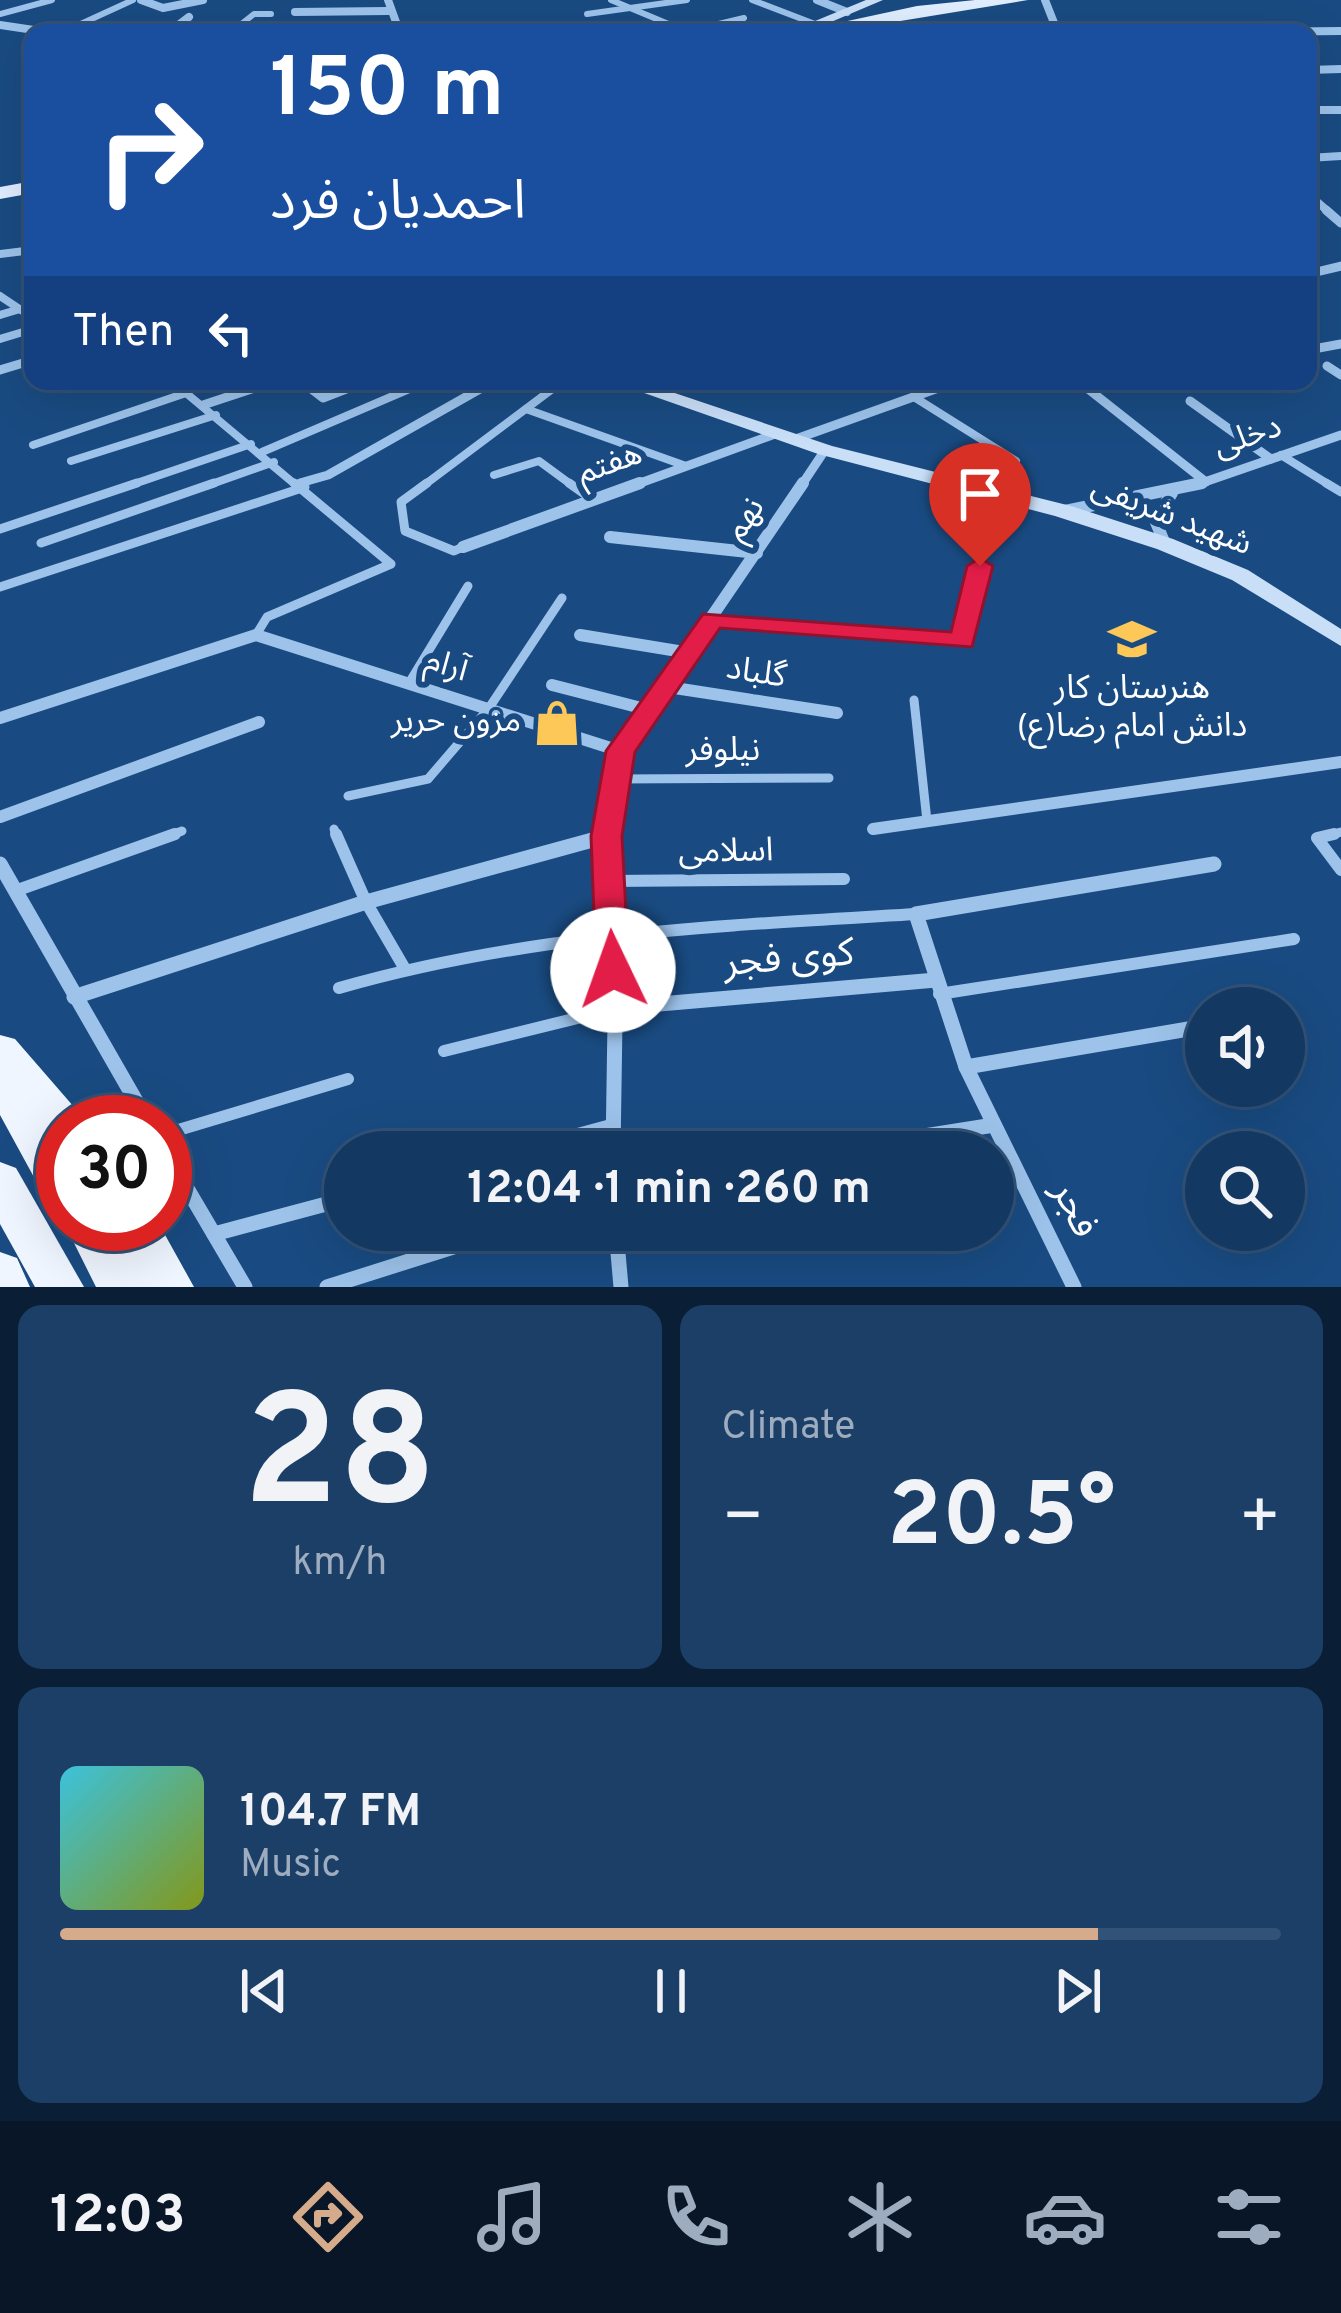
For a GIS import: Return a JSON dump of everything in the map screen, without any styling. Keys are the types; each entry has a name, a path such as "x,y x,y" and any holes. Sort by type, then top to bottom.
{"highway":[{"path":"0,1052 40,1095"},
{"path":"0,1075 36,1140"},
{"path":"0,1181 60,1287"},
{"path":"100,1251 121,1287"},
{"path":"150,1251 170,1287"},
{"path":"0,1274 6,1287"}],"main road":[{"path":"917,11 948,0"},
{"path":"818,24 868,6 917,11 1020,0"},
{"path":"818,24 868,6"},
{"name":"شهید شریفی","path":"646,390 825,450 1064,511 1165,544 1240,575 1341,639"}],"street":[{"path":"137,0 163,8 202,0"},
{"path":"388,0 395,24"},
{"path":"817,0 868,6"},
{"path":"295,12 388,11"},
{"path":"180,24 189,17"},
{"path":"1317,201 1341,223"},
{"path":"1317,207 1323,206"},
{"path":"1328,366 1341,375"},
{"path":"182,390 186,393"},
{"path":"203,405 249,390"},
{"path":"313,390 323,398 344,390"},
{"path":"303,485 478,390"},
{"name":"هفتم","path":"463,547 686,466 925,390"},
{"path":"1089,390 1206,482"},
{"path":"1190,401 1276,457"},
{"name":"دخلی","path":"1064,511 1172,494 1341,435"},
{"name":"نهم","path":"620,751 652,711 825,450"},
{"path":"1165,544 1155,520 1172,494"},
{"path":"610,537 757,553"},
{"path":"0,718 256,635"},
{"name":"آرام","path":"256,635 620,751"},
{"path":"580,635 690,653"},
{"path":"552,685 652,711"},
{"name":"گلباد","path":"668,687 837,713"},
{"path":"0,817 259,722"},
{"path":"613,1131 607,836 620,751"},
{"path":"873,829 1341,762"},
{"path":"74,997 366,902 607,836"},
{"path":"0,864 132,1095"},
{"path":"916,914 1214,864"},
{"name":"فجر","path":"916,914 966,1067 1074,1287"},
{"name":"کوی فجر","path":"648,1005 938,987"},
{"path":"966,1067 1185,1030"},
{"path":"956,1131 994,1125"},
{"path":"595,1131 613,1126"},
{"path":"192,1197 245,1287"},
{"path":"214,1234 324,1205"},
{"path":"328,1287 441,1251"},
{"path":"617,1251 620,1287"}],"lane":[{"path":"0,14 52,0"},
{"path":"80,24 137,0"},
{"path":"611,0 662,24"},
{"path":"587,14 686,0"},
{"path":"752,0 792,24"},
{"path":"241,24 254,14 271,14"},
{"path":"720,24 744,18"},
{"path":"0,296 24,312"},
{"path":"0,315 20,309"},
{"path":"262,452 407,390"},
{"path":"463,547 454,551 405,531 401,502 551,390"},
{"path":"33,445 186,393 303,485 391,564 267,617 256,635"},
{"path":"914,397 1016,461"},
{"path":"526,409 686,466"},
{"path":"71,461 216,415"},
{"path":"0,529 251,444"},
{"path":"1276,457 1341,492"},
{"path":"494,475 538,461 593,500"},
{"path":"41,543 274,462"},
{"path":"0,587 303,485"},
{"path":"713,620 963,641 980,566"},
{"path":"409,683 469,586"},
{"path":"348,796 428,779 489,708 562,598"},
{"path":"914,700 927,821"},
{"name":"نیلوفر","path":"616,779 829,778"},
{"path":"334,829 366,902 405,969"},
{"path":"15,891 182,831"},
{"path":"1341,832 1317,838 1341,870"},
{"name":"اسلامی","path":"608,881 844,879"},
{"path":"339,988 405,969 611,932 916,914"},
{"path":"938,987 1294,939"},
{"path":"444,1051 614,1009"},
{"path":"192,1126 348,1078"}],"place":[{"name":"هنرستان کار دانش امام رضا(ع)","path":"1132,639"},
{"name":"مزون حریر","path":"557,723"}],"route":[{"path":"613,970 607,836 620,751 713,620 963,641 980,566"}]}
